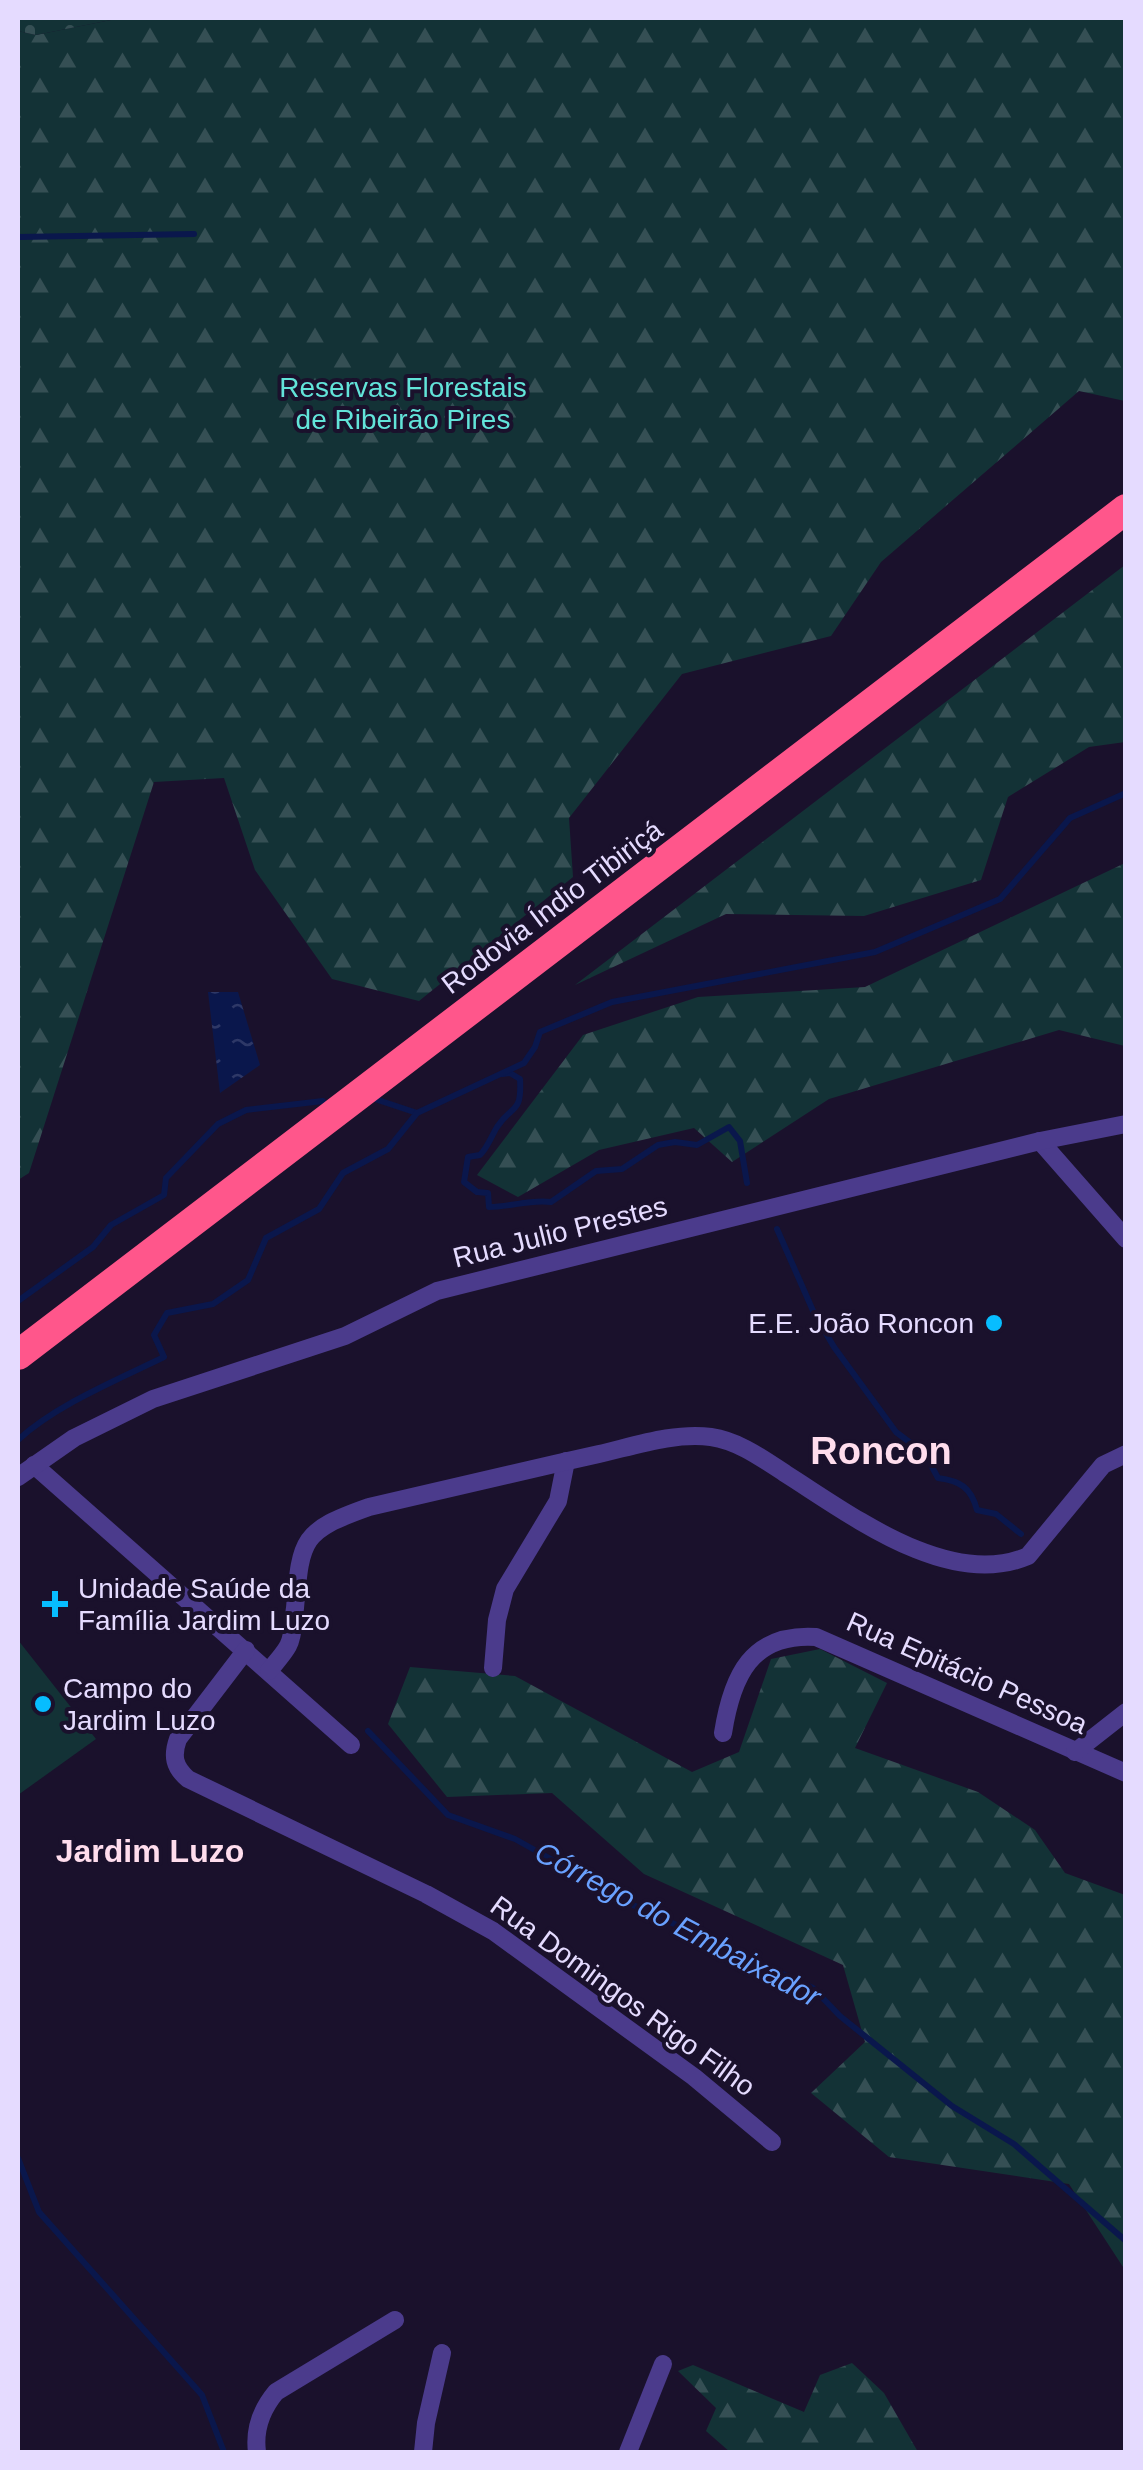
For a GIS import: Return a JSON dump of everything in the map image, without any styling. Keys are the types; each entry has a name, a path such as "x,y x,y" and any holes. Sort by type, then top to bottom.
{"highway":[{"name":"Rodovia Índio Tibiriçá","path":"18,1355 1126,509"}],"street":[{"name":"Rua Julio Prestes","path":"18,1477 103,1422 153,1399 344,1336 437,1291 1040,1140 1126,1124"},
{"path":"1040,1140 1126,1239"},
{"path":"269,1671 292,1638 304,1544 316,1530 335,1519 368,1507 655,1442 710,1436 755,1454 852,1515 927,1554 962,1564 988,1566 1028,1556 1103,1466 1126,1454"},
{"path":"492,1668 505,1589 558,1500 566,1461"},
{"path":"34,1465 351,1745"},
{"name":"Rua Epitácio Pessoa","path":"723,1733 735,1684 750,1660 766,1644 793,1636 816,1637 1126,1773"},
{"name":"Rua Domingos Rigo Filho","path":"246,1650 178,1739 175,1762 188,1779 426,1894 492,1931 694,2077 772,2142"},
{"path":"1075,1752 1126,1712"},
{"path":"257,2452 258,2423 276,2392 395,2320"},
{"path":"423,2452 442,2353"},
{"path":"628,2452 663,2364"}],"green space":[{"path":"18,18 121,18 36,35 18,31"},
{"name":"Reservas Florestais de Ribeirão Pires","path":"121,18 1125,18 1125,401 1079,391 881,562 831,636 682,674 569,818 573,877 419,1001 332,979 255,870 224,778 154,782 29,1173 18,1180 18,31 36,35"},
{"path":"1125,565 1125,742 1089,747 1008,797 981,880 864,916 726,914 575,985"},
{"path":"1125,863 1125,1046 1059,1030 829,1099 732,1162 694,1128 599,1150 518,1197 477,1175 583,1035 698,997 865,987"},
{"name":"Campo do Jardim Luzo","path":"18,1640 96,1739 18,1795"},
{"path":"820,1649 887,1683 855,1748 978,1792 1035,1830 1065,1873 1125,1895 1125,2270 1069,2184 889,2157 811,2093 865,2042 843,1965 644,1874 552,1793 447,1797 388,1724 410,1667 515,1676 692,1772 739,1752 771,1659"},
{"path":"852,2363 884,2393 918,2452 730,2452 706,2431 716,2408 678,2371 693,2365 804,2412 820,2375"}],"water":[{"path":"208,992 238,992 260,1065 220,1093"}],"waterway":[{"path":"18,237 194,234"},
{"path":"18,1440 69,1404 164,1357 154,1335 167,1313 213,1304 248,1280 266,1238 319,1209 343,1173 388,1149 417,1113 524,1063 540,1032 612,1002 875,952 1000,899 1070,818 1126,793"},
{"path":"502,1074 510,1073 520,1079 518,1104 502,1120 480,1155 468,1157 464,1182 477,1192 488,1193 489,1207 551,1202 596,1171 622,1169 658,1145 697,1145 729,1127 740,1141 747,1183"},
{"path":"375,1099 417,1113"},
{"path":"18,1301 93,1247 111,1225 164,1195 166,1178 218,1124 246,1110 323,1101"},
{"path":"777,1229 814,1313 896,1432 925,1454 938,1478 958,1483 968,1491 977,1510 996,1514 1021,1534"},
{"name":"Córrego do Embaixador","path":"368,1731 448,1815 515,1839 633,1905 813,1988 840,2016 952,2106 1014,2144 1126,2241"},
{"path":"18,2158 39,2212 202,2395 224,2452"}],"place":[{"name":"E.E. João Roncon","path":"994,1323"},
{"name":"Unidade Saúde da Família Jardim Luzo","path":"55,1604"},
{"name":"Campo do Jardim Luzo","path":"43,1704"}],"district":[{"name":"Roncon","path":"881,1451"},
{"name":"Jardim Luzo","path":"150,1851"}]}
